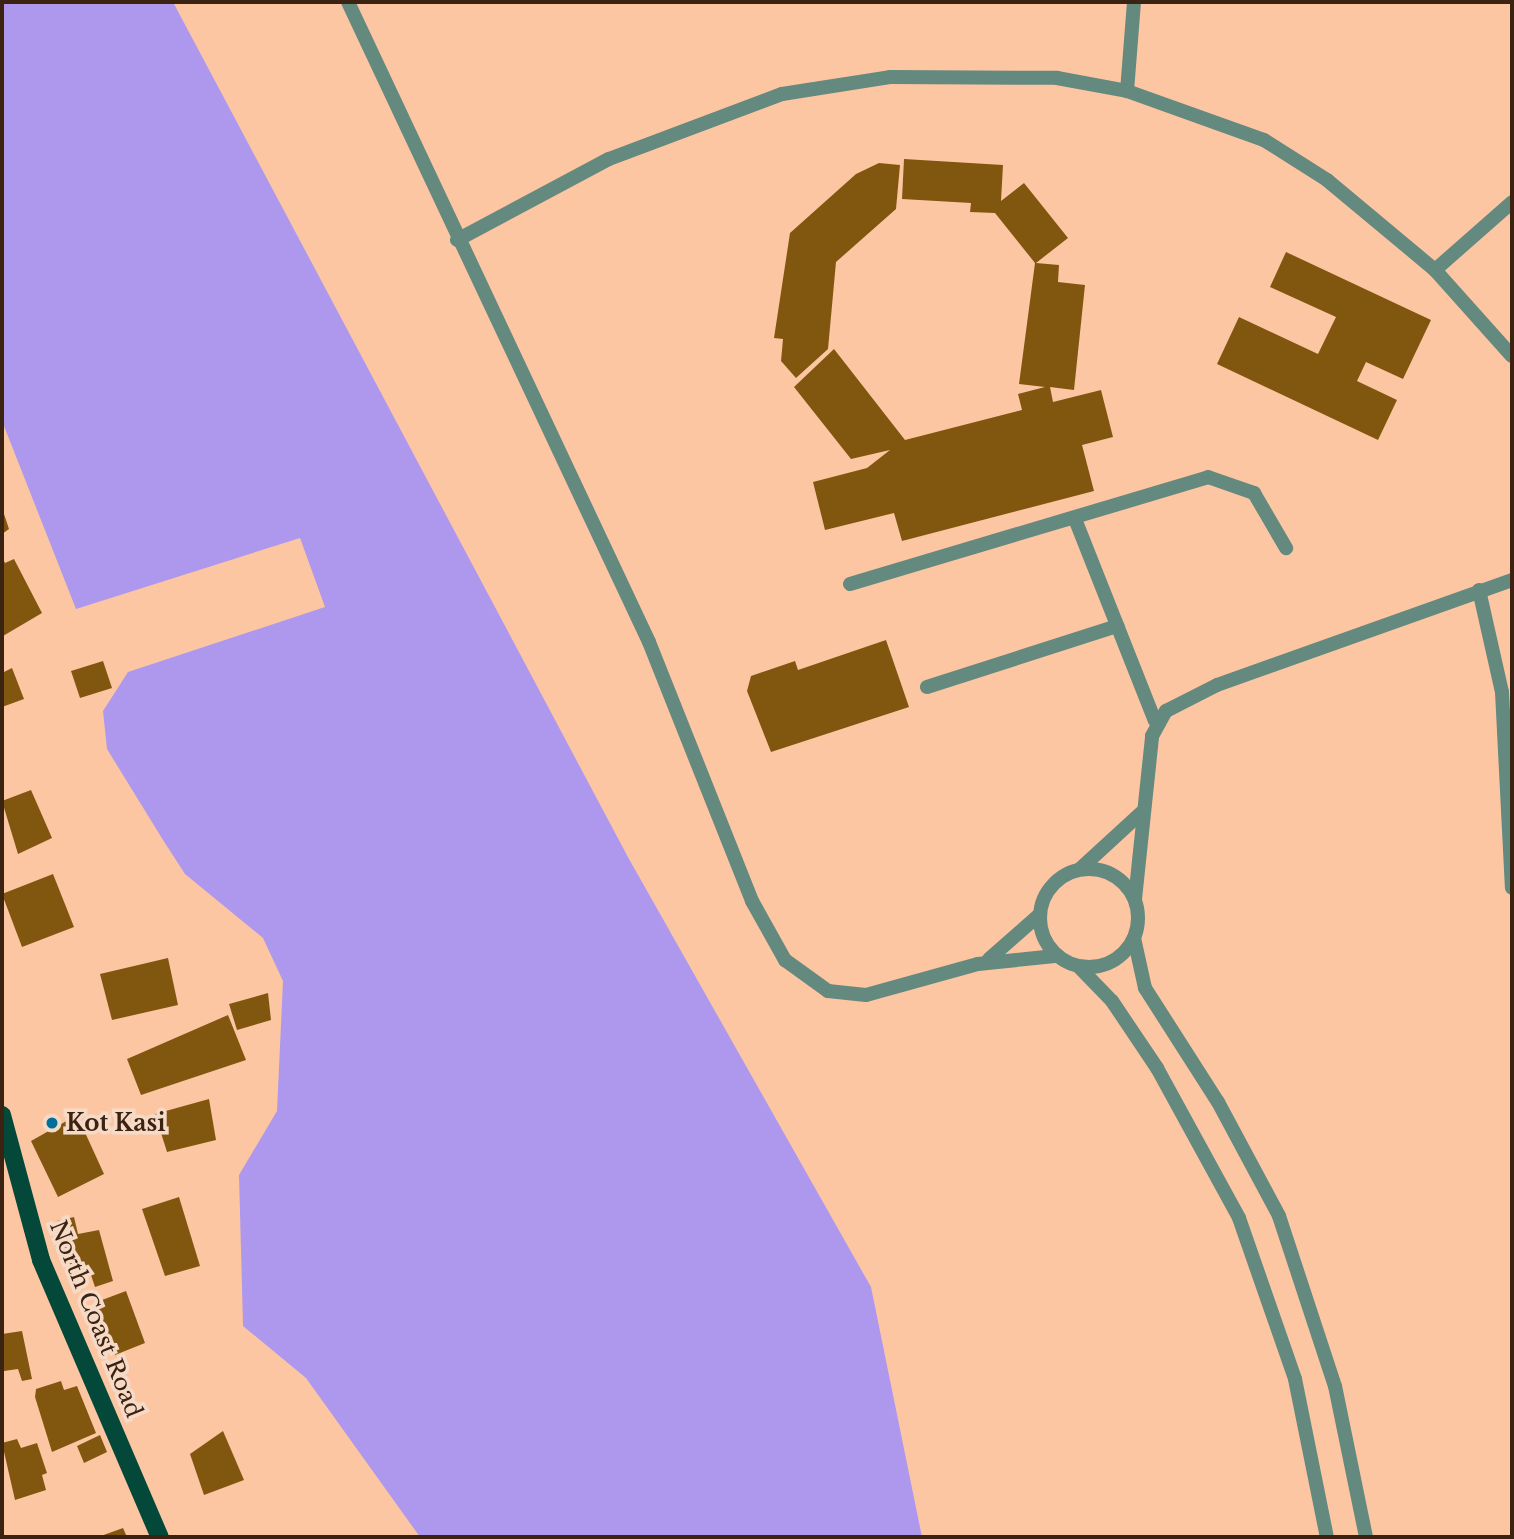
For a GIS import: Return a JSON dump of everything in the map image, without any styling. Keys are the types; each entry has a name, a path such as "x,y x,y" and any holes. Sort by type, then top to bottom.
{"main road":[{"name":"North Coast Road","path":"2,1115 41,1261 160,1537"}],"street":[{"path":"348,2 457,240 649,642 752,901 785,960 816,985 847,995 978,964 1055,956 1079,967 1112,1001 1157,1068 1239,1218 1295,1378 1327,1537"},
{"path":"1127,91 1134,2"},
{"path":"457,240 621,154 782,94 890,77 980,74 1127,91 1264,140 1327,180 1435,270 1512,356"},
{"path":"1435,270 1512,202"},
{"path":"850,584 1075,519 1190,480 1225,479 1268,509 1286,548"},
{"path":"1075,519 1155,721 1135,899 1134,939 1145,988 1218,1102 1279,1216 1335,1386 1366,1537"},
{"path":"1155,721 1177,703 1217,685 1512,580"},
{"path":"1479,590 1502,692 1512,888"},
{"path":"927,687 1117,626"},
{"path":"978,964 1012,944 1039,915 1056,881 1080,869 1145,809"},
{"path":"1080,869 1118,878 1135,899"},
{"path":"1039,915 1055,956"},
{"path":"1079,967 1105,965 1134,939"}],"shaded area":[{"path":"2,2 173,2 629,859 871,1287 922,1537 420,1537 306,1378 243,1326 239,1175 277,1111 283,981 263,938 185,874 107,749 103,711 128,672 325,607 300,538 76,609 2,421"}],"building":[{"path":"904,159 1003,165 1001,201 1024,183 1068,238 1036,263 1059,265 1058,282 1085,285 1074,390 1050,387 1053,402 1101,390 1113,437 1082,445 1094,491 902,541 894,513 825,530 813,482 867,468 890,450 851,459 794,387 834,349 905,440 1022,410 1018,394 1045,387 1019,384 1035,263 995,213 970,212 971,203 902,199"},
{"path":"879,163 900,165 896,209 836,262 828,349 796,378 781,361 783,339 774,338 790,233 856,174"},
{"path":"1286,252 1431,320 1403,379 1366,362 1357,381 1397,400 1378,440 1217,364 1239,317 1318,354 1336,317 1270,287"},
{"path":"2,508 9,529 2,534"},
{"path":"2,557 5,563 14,559 42,613 3,636"},
{"path":"886,640 909,707 771,752 747,691 751,676 795,661 798,670"},
{"path":"103,661 112,688 80,698 71,671"},
{"path":"12,668 24,699 2,707 2,673"},
{"path":"31,790 52,838 18,854 2,801"},
{"path":"53,874 74,927 22,947 2,894"},
{"path":"168,958 178,1005 112,1020 100,974"},
{"path":"268,993 271,1020 237,1030 229,1004"},
{"path":"228,1015 246,1060 141,1095 127,1059"},
{"path":"209,1099 216,1140 167,1152 155,1114"},
{"path":"77,1115 104,1174 58,1197 31,1141"},
{"path":"179,1197 200,1266 165,1276 142,1209"},
{"path":"74,1217 78,1234 99,1230 113,1281 95,1287 91,1275 74,1279 57,1221"},
{"path":"126,1291 145,1343 115,1355 94,1303"},
{"path":"22,1331 32,1379 22,1381 18,1369 4,1371 2,1334"},
{"path":"61,1381 64,1390 77,1386 96,1433 52,1452 35,1397 36,1389"},
{"path":"223,1431 244,1480 204,1495 190,1454"},
{"path":"100,1435 107,1452 84,1463 77,1446"},
{"path":"17,1439 21,1448 37,1443 47,1473 42,1475 46,1490 15,1500 2,1443"},
{"path":"123,1528 127,1537 98,1537"}],"place":[{"name":"Kot Kasi","path":"52,1123"}]}
